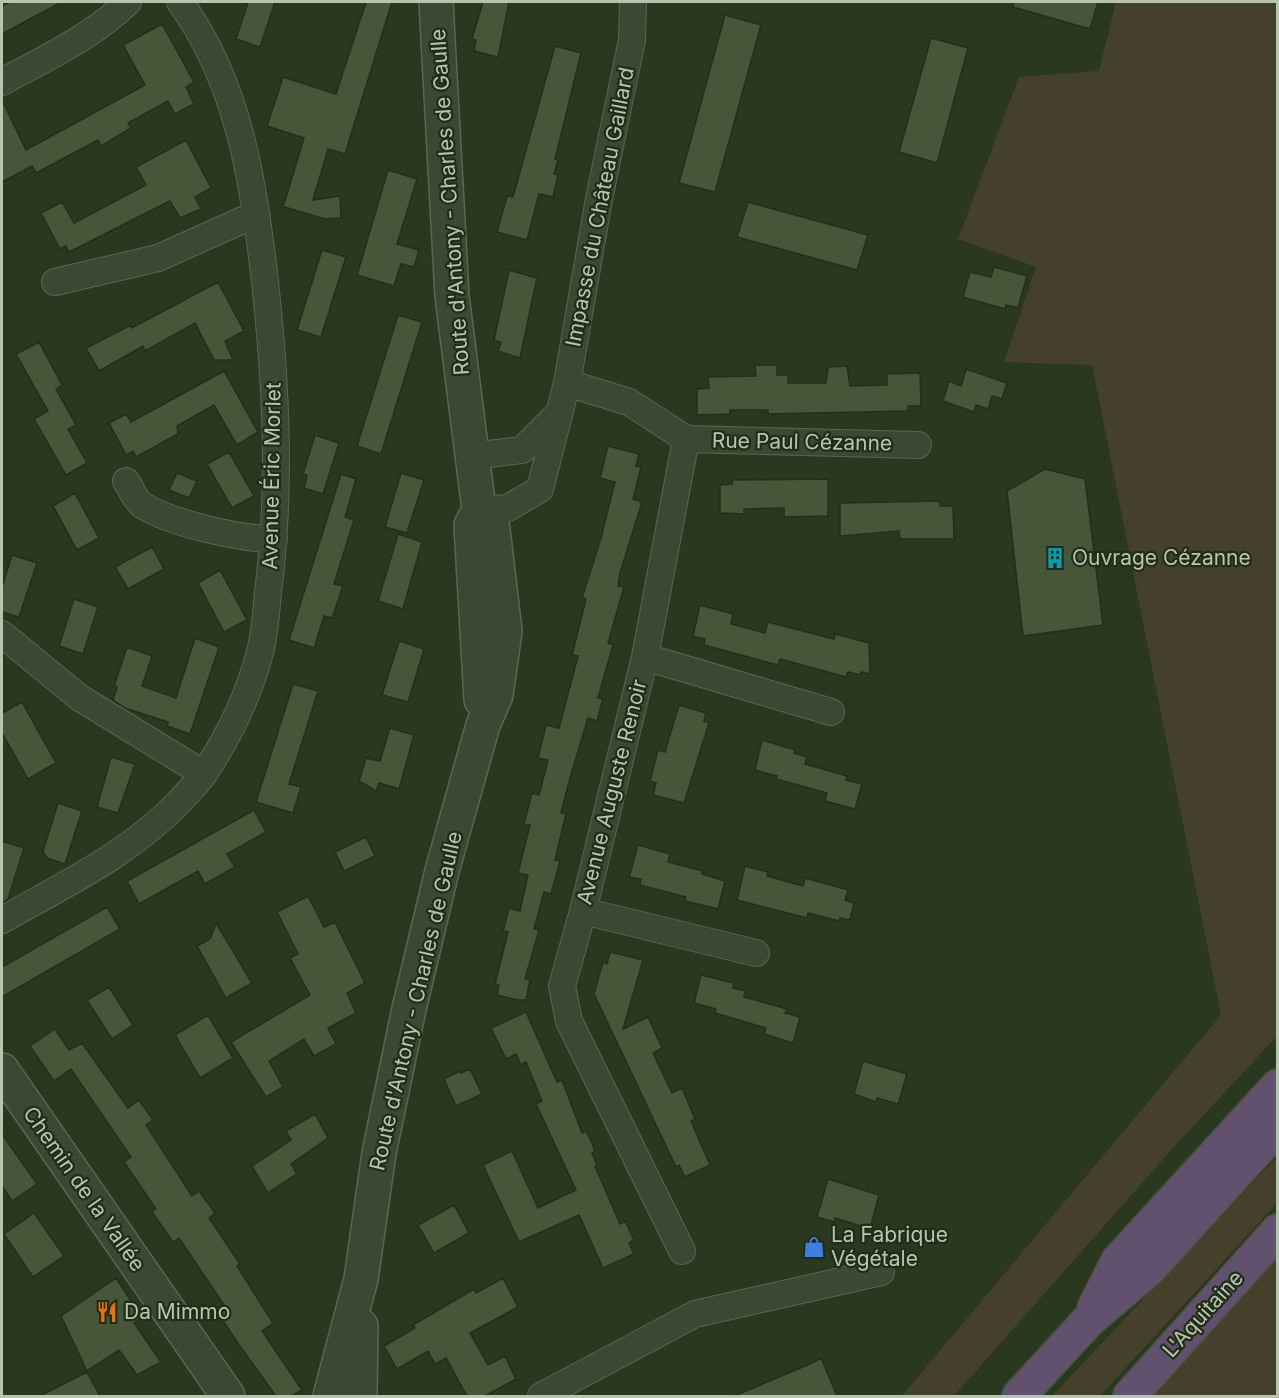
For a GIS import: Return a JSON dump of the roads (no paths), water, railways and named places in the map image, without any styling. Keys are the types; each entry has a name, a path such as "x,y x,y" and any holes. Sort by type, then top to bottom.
{"highway":[{"path":"1088,1321 1118,1261 1278,1086"},
{"path":"1019,1396 1088,1321 1149,1269 1278,1127"},
{"name":"L'Aquitaine","path":"1130,1396 1278,1231"}],"street":[{"path":"2,82 78,41 112,17 128,2"},
{"name":"Avenue Éric Morlet","path":"2,920 119,854 158,824 204,774 238,715 261,651 274,539 277,448 274,362 257,217 242,141 228,92 203,34 180,2"},
{"name":"Route d'Antony - Charles de Gaulle","path":"330,1396 361,1279 379,1153 409,1009 442,871 483,725 471,525 479,510 452,296 436,2"},
{"name":"Impasse du Château Gaillard","path":"479,510 508,508 540,489 567,384 598,199 632,40 633,2"},
{"path":"55,282 158,258 245,219 257,217"},
{"path":"567,384 629,402 686,440"},
{"path":"472,456 522,450 560,412"},
{"name":"Rue Paul Cézanne","path":"686,440 918,445"},
{"name":"Avenue Auguste Renoir","path":"682,1251 569,1021 562,986 583,911 645,657 686,440"},
{"path":"126,481 140,504 174,520 258,539 274,539"},
{"path":"2,634 81,698 204,774"},
{"path":"645,657 831,712"},
{"path":"583,911 756,954"},
{"name":"Chemin de la Vallée","path":"2,1070 228,1396"},
{"path":"541,1396 695,1314 880,1272"},
{"name":"Route d'Antony - Charles de Gaulle","path":"360,1396 361,1279"}],"place":[{"name":"Ouvrage Cézanne","path":"1055,558"},
{"name":"La Fabrique Végétale","path":"814,1247"},
{"name":"Da Mimmo","path":"107,1312"}]}
